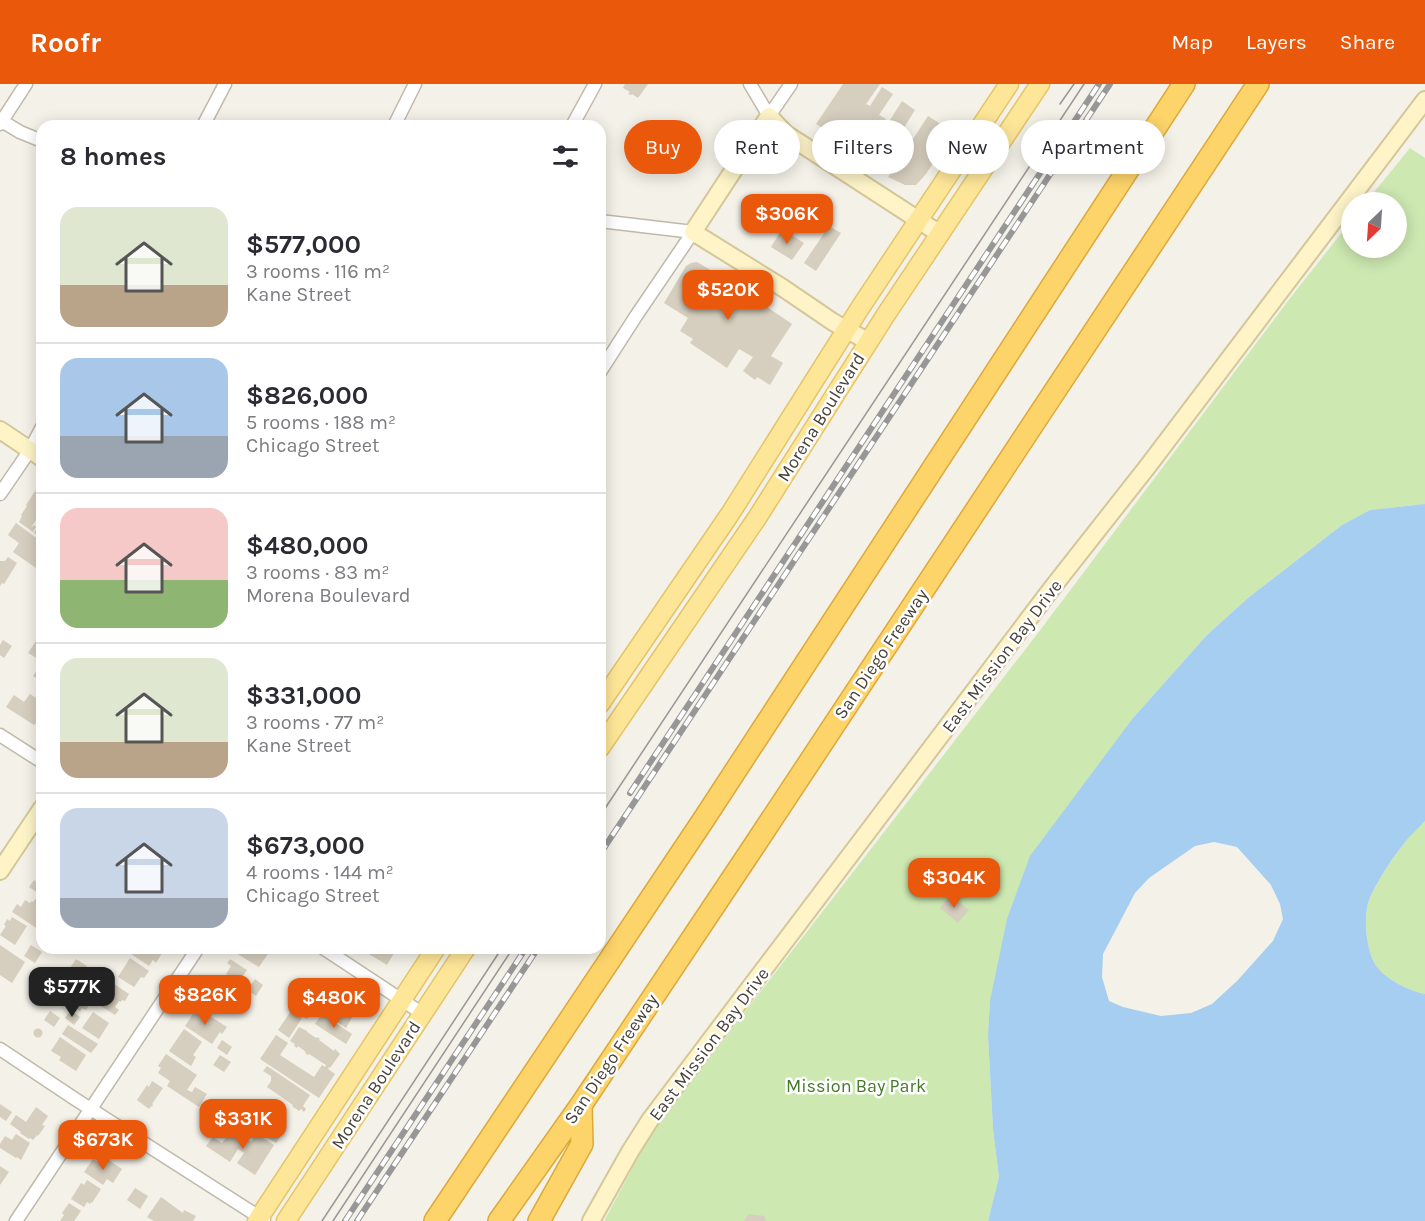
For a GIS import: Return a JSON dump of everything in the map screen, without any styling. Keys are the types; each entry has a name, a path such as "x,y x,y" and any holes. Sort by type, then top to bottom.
{"highway":[{"path":"435,1221 704,819 1184,84"},
{"name":"San Diego Freeway","path":"499,1221 581,1105 825,740 1258,84"},
{"path":"539,1221 582,1144 581,1105"}],"main road":[{"name":"Morena Boulevard","path":"606,695 730,514 847,329 1009,84"},
{"name":"Morena Boulevard","path":"606,739 757,518 869,342 1040,84"},
{"name":"East Mission Bay Drive","path":"591,1221 650,1120 1425,100"},
{"path":"869,342 833,322 693,232 769,116 786,134 940,234"},
{"path":"0,430 36,454"},
{"path":"0,871 36,817"},
{"name":"Morena Boulevard","path":"260,1220 432,954"},
{"name":"Morena Boulevard","path":"286,1221 462,954"}],"street":[{"path":"26,84 0,122 36,139"},
{"path":"206,120 225,84"},
{"path":"397,120 415,84"},
{"path":"575,120 595,84"},
{"path":"750,84 769,116 791,84"},
{"path":"606,222 693,232 606,363"},
{"path":"0,494 36,454"},
{"path":"0,735 36,758"},
{"path":"16,1221 194,954"},
{"path":"332,954 423,1014"},
{"path":"0,1048 260,1220"}],"green space":[{"name":"Mission Bay Park","path":"1410,148 1425,158 1425,504 1370,510 1342,525 1248,598 1207,635 1133,718 990,1001 988,1035 993,1129 999,1177 988,1221 604,1221 652,1132 1038,633 1341,234 1341,258 1407,258 1407,192 1374,192"},
{"path":"1425,821 1425,994 1397,983 1379,969 1369,950 1366,923 1369,900 1379,879 1405,842"}],"water":[{"path":"1425,504 1425,821 1405,842 1379,879 1369,900 1366,923 1369,950 1379,969 1397,983 1425,994 1425,1221 988,1221 999,1177 993,1129 988,1035 990,1001 1007,919 1030,856 1133,718 1207,635 1248,598 1342,525 1370,510","holes":["1214,842 1237,847 1271,885 1280,904 1283,919 1273,941 1237,981 1212,1004 1191,1013 1161,1016 1123,1007 1109,1001 1102,977 1103,954 1135,893 1149,878 1195,846"]}],"building":[{"path":"625,84 648,84 638,98 628,94 630,92 623,88"},
{"path":"843,84 880,84 866,104 870,106 882,87 893,94 879,115 885,120 819,120"},
{"path":"902,101 915,110 909,120 890,120"},
{"path":"928,116 934,120 926,120 926,174 916,185 905,185 888,177 890,174 914,174 914,137"},
{"path":"829,226 841,233 816,271 804,263"},
{"path":"782,229 804,243 792,260 771,247"},
{"path":"697,262 729,281 719,298 729,283 765,309 767,307 792,324 771,356 783,363 770,385 757,377 755,380 743,371 753,357 739,349 727,368 690,343 693,339 680,331 688,318 664,303 686,266"},
{"path":"35,491 36,520 31,527 34,525 36,527 33,532 19,522"},
{"path":"16,523 36,538 36,568 13,552 19,543 8,535"},
{"path":"8,557 17,563 4,584 0,586 0,561 5,561"},
{"path":"3,640 12,646 4,658 0,655 0,645"},
{"path":"36,641 36,658 28,653"},
{"path":"30,694 36,698 36,723 34,725 6,707 14,695 24,702"},
{"path":"34,880 36,882 36,892 29,887"},
{"path":"950,895 969,910 958,923 940,908"},
{"path":"36,898 36,928 12,912 17,904 21,907 25,900 33,902"},
{"path":"12,917 27,926 15,945 0,935 6,926 4,925 7,919 10,921"},
{"path":"0,945 25,962 12,983 0,975"},
{"path":"31,945 36,948 36,954 41,954 35,963 24,956"},
{"path":"131,954 161,954 156,963 153,960 149,966"},
{"path":"237,954 268,954 259,967"},
{"path":"369,954 393,954 387,965"},
{"path":"130,958 149,971 134,987 118,977"},
{"path":"76,959 87,966 73,987 62,980"},
{"path":"230,959 247,970 235,987 225,981 231,966 227,963"},
{"path":"105,978 129,994 125,1001 119,1001 115,1007 119,1010 115,1015 96,1003 106,992 98,987"},
{"path":"255,979 263,985 256,996 247,990"},
{"path":"327,980 362,1000 346,1028 305,1000 307,994 316,999"},
{"path":"225,986 236,993 231,1000 227,998 225,1000 226,1004 224,1003 218,1012 202,1002 207,994 213,995 217,988 222,991"},
{"path":"79,996 90,1004 86,1010 82,1008 80,1011 72,1006"},
{"path":"296,1004 310,1014 307,1019 292,1010"},
{"path":"197,1008 227,1027 222,1034 220,1032 212,1044 185,1026"},
{"path":"71,1010 80,1017 74,1025 65,1018"},
{"path":"50,1011 60,1018 54,1027 44,1020"},
{"path":"291,1011 302,1018 289,1038 278,1030"},
{"path":"93,1012 109,1023 99,1039 82,1028"},
{"path":"322,1014 352,1034 346,1044 315,1024"},
{"path":"68,1025 98,1044 91,1053 62,1034"},
{"path":"299,1027 340,1054 328,1069 335,1074 319,1098 260,1059 276,1035 288,1043 280,1055 314,1077 322,1065 325,1067 326,1065 305,1053 298,1046 297,1048 294,1046 295,1044 290,1041"},
{"path":"38,1029 42,1033 38,1037 34,1033"},
{"path":"184,1029 202,1042 193,1055 196,1057 191,1066 169,1051"},
{"path":"60,1037 86,1055 76,1071 59,1060 61,1057 51,1051"},
{"path":"222,1040 232,1047 227,1055 217,1048"},
{"path":"166,1054 197,1075 187,1090 192,1092 195,1087 207,1094 199,1107 167,1086 170,1081 158,1073 161,1068 158,1066"},
{"path":"220,1055 231,1062 224,1072 213,1065"},
{"path":"267,1066 310,1095 303,1106 306,1109 304,1112 301,1109 299,1111 267,1087 271,1076 263,1071"},
{"path":"152,1081 163,1088 149,1109 137,1100"},
{"path":"0,1104 12,1112 6,1121 0,1117"},
{"path":"36,1107 48,1116 42,1125 45,1126 33,1140 10,1124 16,1115 26,1122"},
{"path":"256,1111 285,1130 276,1143 252,1127 256,1121 252,1118"},
{"path":"228,1127 251,1142 256,1134 274,1145 255,1175 237,1163 244,1153 238,1149 230,1162 206,1146 213,1137 222,1143 228,1135 225,1133"},
{"path":"16,1134 30,1143 21,1160 0,1148 5,1136 12,1140"},
{"path":"93,1159 102,1165 107,1159 122,1169 113,1183 107,1179 103,1185 84,1172"},
{"path":"0,1166 9,1172 0,1185"},
{"path":"87,1180 101,1189 92,1203 87,1202 84,1207 71,1199 81,1183 84,1185"},
{"path":"135,1188 148,1196 140,1209 127,1200"},
{"path":"161,1197 183,1213 184,1210 196,1216 193,1221 154,1221 147,1217"},
{"path":"69,1203 81,1211 74,1221 60,1221 64,1215 62,1213"},
{"path":"749,1214 764,1216 766,1221 744,1221"}],"tram line":[{"path":"1060,104 1074,84"},
{"path":"606,807 1084,84"},
{"path":"322,1221 498,954"},
{"path":"333,1221 509,954"}],"railway":[{"path":"630,793 1099,84"},
{"path":"606,845 1110,84"},
{"path":"345,1221 522,954"},
{"path":"357,1221 534,954"}]}
